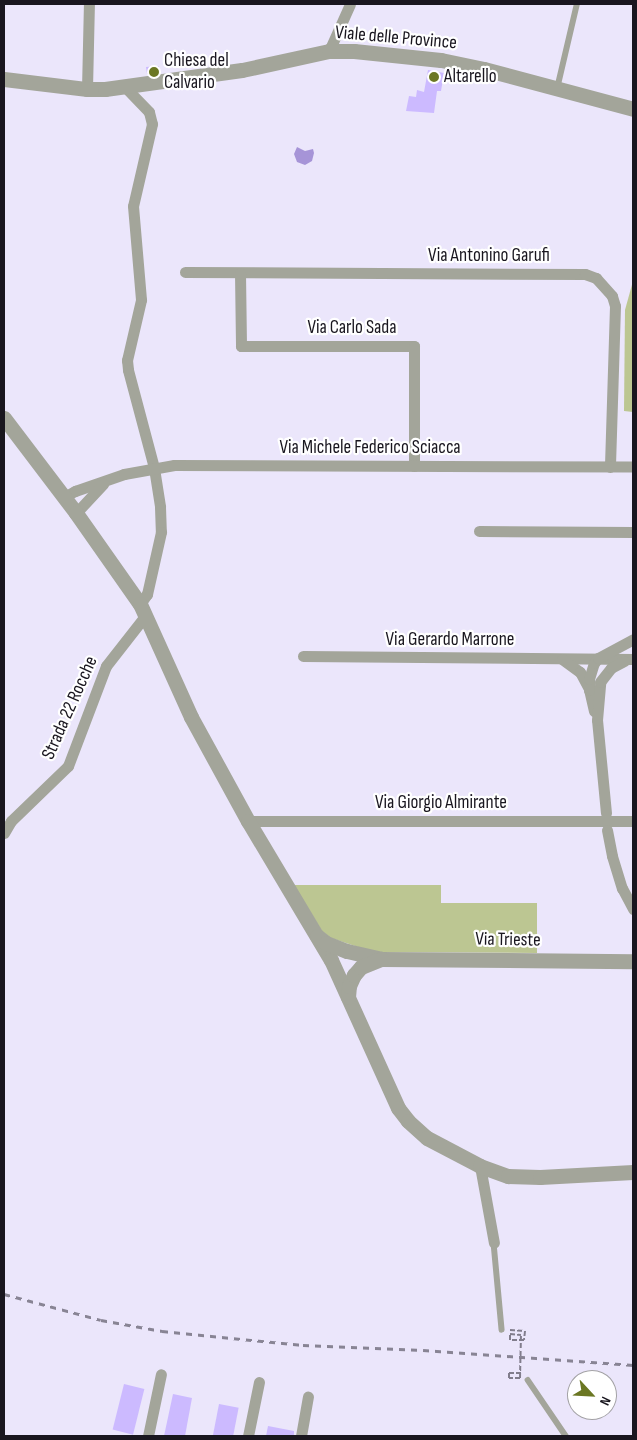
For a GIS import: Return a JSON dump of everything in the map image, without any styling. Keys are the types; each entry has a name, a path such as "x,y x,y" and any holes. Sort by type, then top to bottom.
{"street":[{"path":"87,89 89,4"},
{"path":"330,50 350,4"},
{"name":"Viale delle Province","path":"4,78 87,89 124,86 242,70 330,50 441,60 512,75 557,89 633,108"},
{"name":"Strada 22 Rocche","path":"4,833 11,821 68,766 106,666 142,610 160,544 160,507 154,468 127,360 141,300 133,206 152,124 149,112 124,86"},
{"name":"Via Antonino Garufi","path":"185,272 585,274 596,278 609,291 615,306 610,467"},
{"name":"Via Carlo Sada","path":"240,273 241,346 414,346 414,466"},
{"path":"4,418 76,513 142,610 191,717 248,821 334,966 398,1108 408,1121 427,1138 480,1166 495,1172 521,1178 633,1172"},
{"name":"Via Michele Federico Sciacca","path":"64,497 75,491 108,480 154,468 174,465 633,467"},
{"path":"76,513 95,490 108,480"},
{"path":"479,531 633,532"},
{"path":"589,690 591,671 598,658 633,639"},
{"name":"Via Gerardo Marrone","path":"302,656 598,658 629,660"},
{"path":"561,658 580,672 589,690 597,720 606,813"},
{"path":"597,720 600,682 611,668 629,660"},
{"name":"Via Giorgio Almirante","path":"248,821 633,821"},
{"path":"607,830 612,856 622,888 633,909"},
{"path":"314,933 326,943 361,961"},
{"path":"334,966 338,956 361,961"},
{"name":"Via Trieste","path":"361,961 382,959 633,962"},
{"path":"348,997 351,980 361,961"},
{"path":"480,1166 494,1243"},
{"path":"148,1436 161,1374"},
{"path":"248,1436 259,1382"},
{"path":"301,1436 308,1397"}],"lane":[{"path":"557,89 577,4"},
{"path":"494,1243 502,1330"},
{"path":"528,1380 566,1436"}],"path":[{"path":"502,1330 525,1331 524,1340 510,1340 510,1334 521,1335 520,1378 509,1378 509,1373 523,1373 528,1380"}],"green space":[{"path":"633,281 633,412 624,411 625,310"},
{"path":"294,885 441,885 441,903 537,903 537,953 373,952 331,938 322,931"}],"shaded area":[{"path":"297,147 305,151 313,149 312,161 305,165 297,162 294,154"}],"building":[{"path":"159,66 158,72 147,74 146,67"},
{"path":"428,70 444,73 441,91 437,91 434,113 406,111 409,96 416,97 417,90 424,92"},
{"path":"124,1384 144,1389 133,1435 113,1430"},
{"path":"173,1394 192,1398 185,1436 164,1436"},
{"path":"219,1404 239,1408 233,1436 213,1436"},
{"path":"268,1426 294,1431 294,1436 266,1436"}],"railway":[{"path":"4,1294 101,1320 162,1331 303,1345 423,1350 633,1365"}],"place":[{"name":"Chiesa del Calvario","path":"154,72"},
{"name":"Altarello","path":"434,77"}]}
